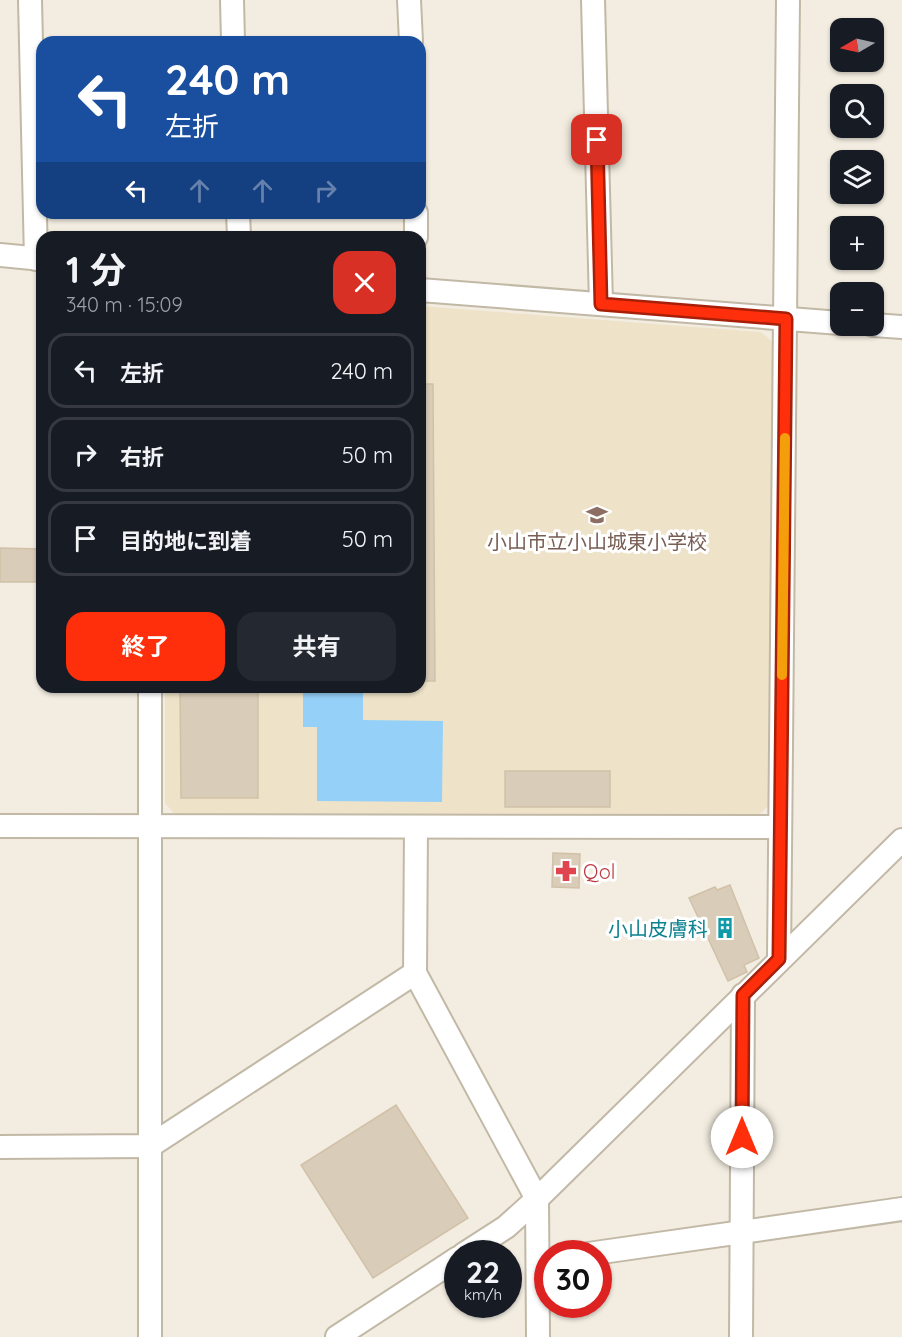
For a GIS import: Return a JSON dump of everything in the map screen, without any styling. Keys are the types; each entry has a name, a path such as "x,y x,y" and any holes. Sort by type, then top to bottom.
{"street":[{"path":"30,0 36,173"},
{"path":"232,0 233,36"},
{"path":"409,0 411,36"},
{"path":"593,0 601,304"},
{"path":"779,959 788,0"},
{"path":"0,255 36,259"},
{"path":"426,290 830,321"},
{"path":"884,326 902,327"},
{"path":"150,693 150,1337"},
{"path":"0,826 780,827"},
{"path":"416,827 415,973 537,1199 541,1240"},
{"path":"486,1240 506,1227 537,1199 902,840"},
{"path":"0,1147 150,1146 415,973"},
{"path":"741,1337 743,995"},
{"path":"612,1251 902,1209"},
{"path":"343,1335 444,1267"},
{"path":"538,1337 539,1318"}],"shaded area":[{"name":"小山市立小山城東小学校","path":"426,306 761,332 775,344 770,804 757,817 176,816 165,803 165,693 426,693"}],"water":[{"path":"303,693 363,693 363,720 443,721 442,802 317,801 317,727 303,727"}],"building":[{"path":"426,384 433,384 435,681 426,681"},
{"path":"0,548 36,549 36,582 0,582"},
{"path":"180,693 258,693 258,798 181,798"},
{"path":"505,771 610,771 610,807 505,807"},
{"name":"Qol","path":"553,853 580,854 579,888 552,887"},
{"name":"小山皮膚科","path":"730,885 759,958 744,965 747,972 728,981 689,898 715,887 717,890"},
{"path":"396,1105 468,1218 373,1278 301,1165"}],"slow traffic":[{"path":"782,675 785,438"}],"place":[{"name":"小山市立小山城東小学校","path":"597,515"},
{"name":"Qol","path":"566,871"},
{"name":"小山皮膚科","path":"725,928"}],"route":[{"path":"597,140 601,304 786,319 779,959 743,995 742,1137"}]}
